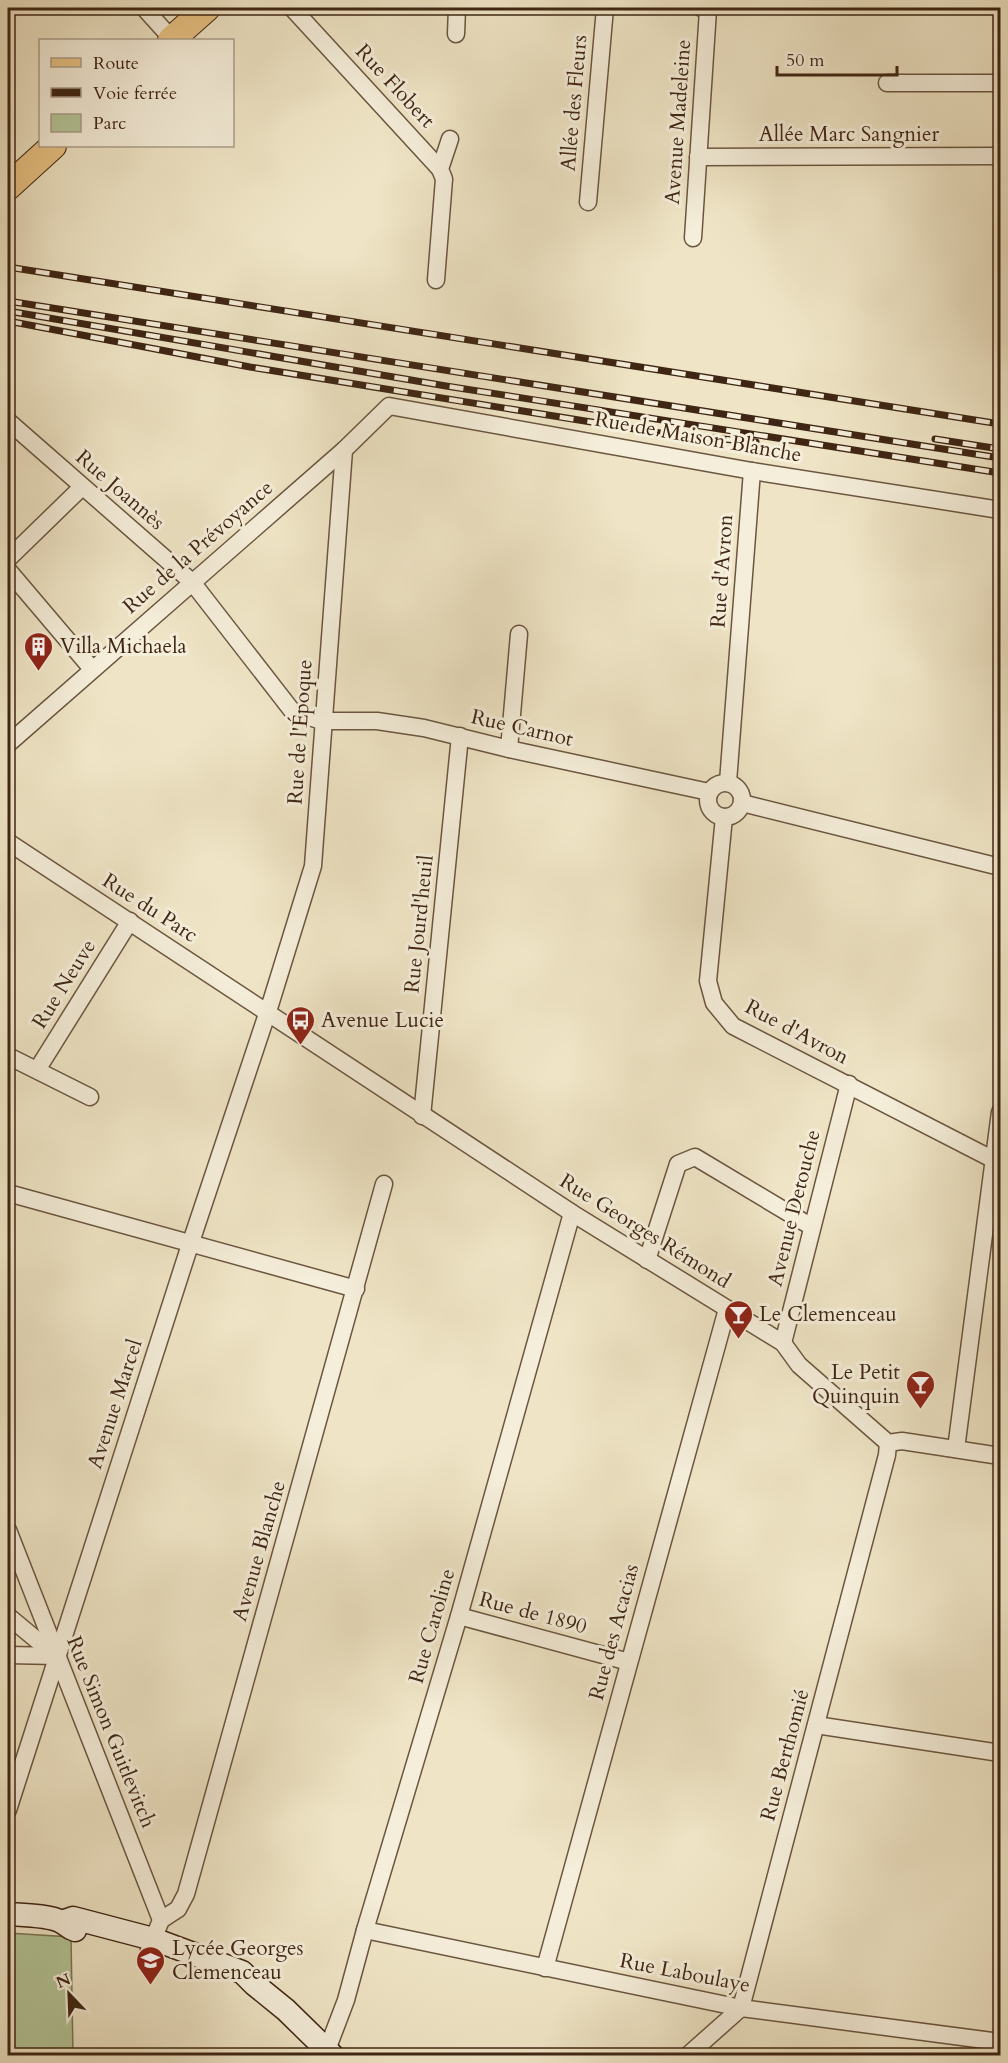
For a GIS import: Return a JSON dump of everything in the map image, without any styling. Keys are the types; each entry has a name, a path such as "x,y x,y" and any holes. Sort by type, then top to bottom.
{"main road":[{"path":"173,39 207,8"},
{"path":"8,187 52,147"},
{"path":"8,1914 34,1916 62,1922 68,1928 154,1936 242,1972 286,2010 330,2053"}],"street":[{"path":"144,8 171,39"},
{"name":"Rue Flobert","path":"292,8 440,169"},
{"path":"456,34 457,8"},
{"name":"Allée des Fleurs","path":"588,202 605,8"},
{"name":"Avenue Madeleine","path":"693,238 705,9"},
{"path":"887,83 1000,83"},
{"path":"436,280 444,179 440,169 450,139"},
{"name":"Allée Marc Sangnier","path":"698,157 1000,156"},
{"name":"Rue de la Prévoyance","path":"8,744 344,450 389,406"},
{"name":"Rue de Maison Blanche","path":"389,406 752,471 1000,510"},
{"name":"Rue Joannès","path":"8,421 192,582 293,712 322,721"},
{"name":"Rue de l'Époque","path":"267,1012 313,866 322,721 344,450"},
{"name":"Rue d'Avron","path":"728,782 752,471"},
{"path":"8,559 82,487"},
{"path":"8,570 92,669"},
{"path":"509,749 519,634"},
{"name":"Rue Carnot","path":"322,721 377,722 424,728 509,749 709,792"},
{"name":"Rue Jourd'heuil","path":"422,1116 460,736"},
{"path":"728,782 741,792 742,803 733,815 724,817 713,813 708,798 709,792 717,784 728,782"},
{"path":"742,803 1000,867"},
{"name":"Rue d'Avron","path":"724,817 708,981 714,1003 733,1026 997,1160"},
{"name":"Rue du Parc","path":"8,842 267,1012"},
{"name":"Rue Neuve","path":"37,1070 130,921"},
{"name":"Rue Georges Rémond","path":"267,1012 572,1213 783,1343 799,1365 888,1443"},
{"name":"Avenue Marcel","path":"8,1810 267,1012"},
{"path":"8,1056 90,1096"},
{"name":"Avenue Detouche","path":"783,1343 849,1084"},
{"path":"956,1449 997,1160 1000,1112"},
{"path":"647,1260 678,1164 695,1157 812,1227"},
{"name":"Avenue Blanche","path":"154,1936 178,1909 186,1894 384,1185"},
{"path":"8,1193 356,1289"},
{"name":"Rue Caroline","path":"330,2053 459,1616 572,1213"},
{"name":"Rue des Acacias","path":"545,1968 727,1309"},
{"path":"888,1443 902,1441 1000,1456"},
{"name":"Rue Berthomié","path":"741,2008 887,1455 888,1443"},
{"name":"Rue Simon Guitlevitch","path":"8,1530 57,1656 154,1936"},
{"path":"8,1616 57,1656"},
{"name":"Rue de 1890","path":"459,1616 629,1662"},
{"path":"8,1655 57,1656"},
{"path":"816,1725 1000,1753"},
{"name":"Rue Laboulaye","path":"365,1930 741,2008 1000,2042"},
{"path":"687,2055 741,2008"}],"green space":[{"path":"8,1933 71,1937 73,2055 8,2055"}],"railway":[{"path":"8,267 1000,424"},
{"path":"8,301 1000,458"},
{"path":"8,311 446,386 1000,473"},
{"path":"8,321 250,367 398,391 666,434 756,442"},
{"path":"935,439 1000,449"}],"place":[{"name":"Villa Michaela","path":"39,672"},
{"name":"Avenue Lucie","path":"300,1046"},
{"name":"Le Clemenceau","path":"738,1340"},
{"name":"Le Petit Quinquin","path":"921,1410"},
{"name":"Lycée Georges Clemenceau","path":"151,1986"}]}
